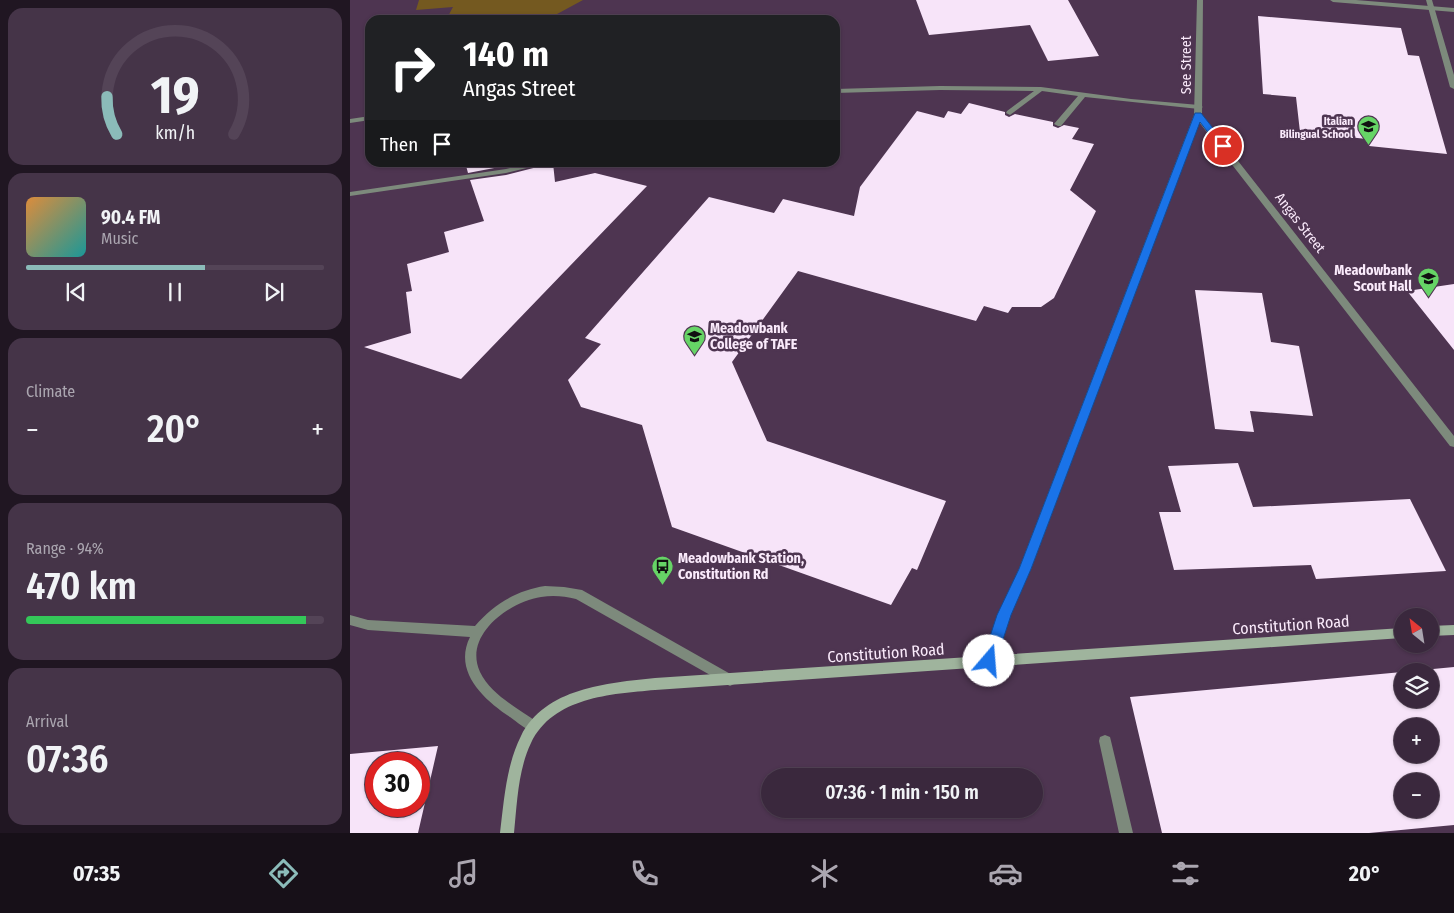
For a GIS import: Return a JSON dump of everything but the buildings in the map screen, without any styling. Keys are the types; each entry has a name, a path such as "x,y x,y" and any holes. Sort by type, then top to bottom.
{"main road":[{"path":"1439,631 1454,630"},
{"name":"Constitution Road","path":"533,726 548,712 568,700 591,692 655,684 1394,634"},
{"path":"507,833 518,761 524,742 533,726"}],"street":[{"name":"See Street","path":"989,661 1004,615 1025,569 1199,111 1200,0"},
{"path":"1333,0 1454,10"},
{"path":"1429,0 1454,87"},
{"path":"840,91 940,88 1041,89 1199,111"},
{"path":"1010,113 1041,89"},
{"path":"1058,124 1083,95"},
{"name":"Angas Street","path":"1199,111 1454,443"},
{"path":"350,121 365,119"},
{"path":"350,194 525,167"},
{"path":"533,726 495,700 484,689 474,673 470,661 471,647 478,632 501,608 518,598 539,592 562,590 578,594 730,680"},
{"path":"350,620 368,625 478,632"},
{"path":"1105,741 1126,833"}],"shaded area":[{"path":"419,0 583,0 555,15 449,15 453,7 416,10"}],"place":[{"name":"Italian Bilingual School","path":"1369,146"},
{"name":"Meadowbank Scout Hall","path":"1428,297"},
{"name":"Meadowbank College of TAFE","path":"694,355"},
{"name":"Meadowbank Station, Constitution Rd","path":"662,585"}],"route":[{"path":"989,661 1004,615 1025,569 1198,115 1223,146"}]}
